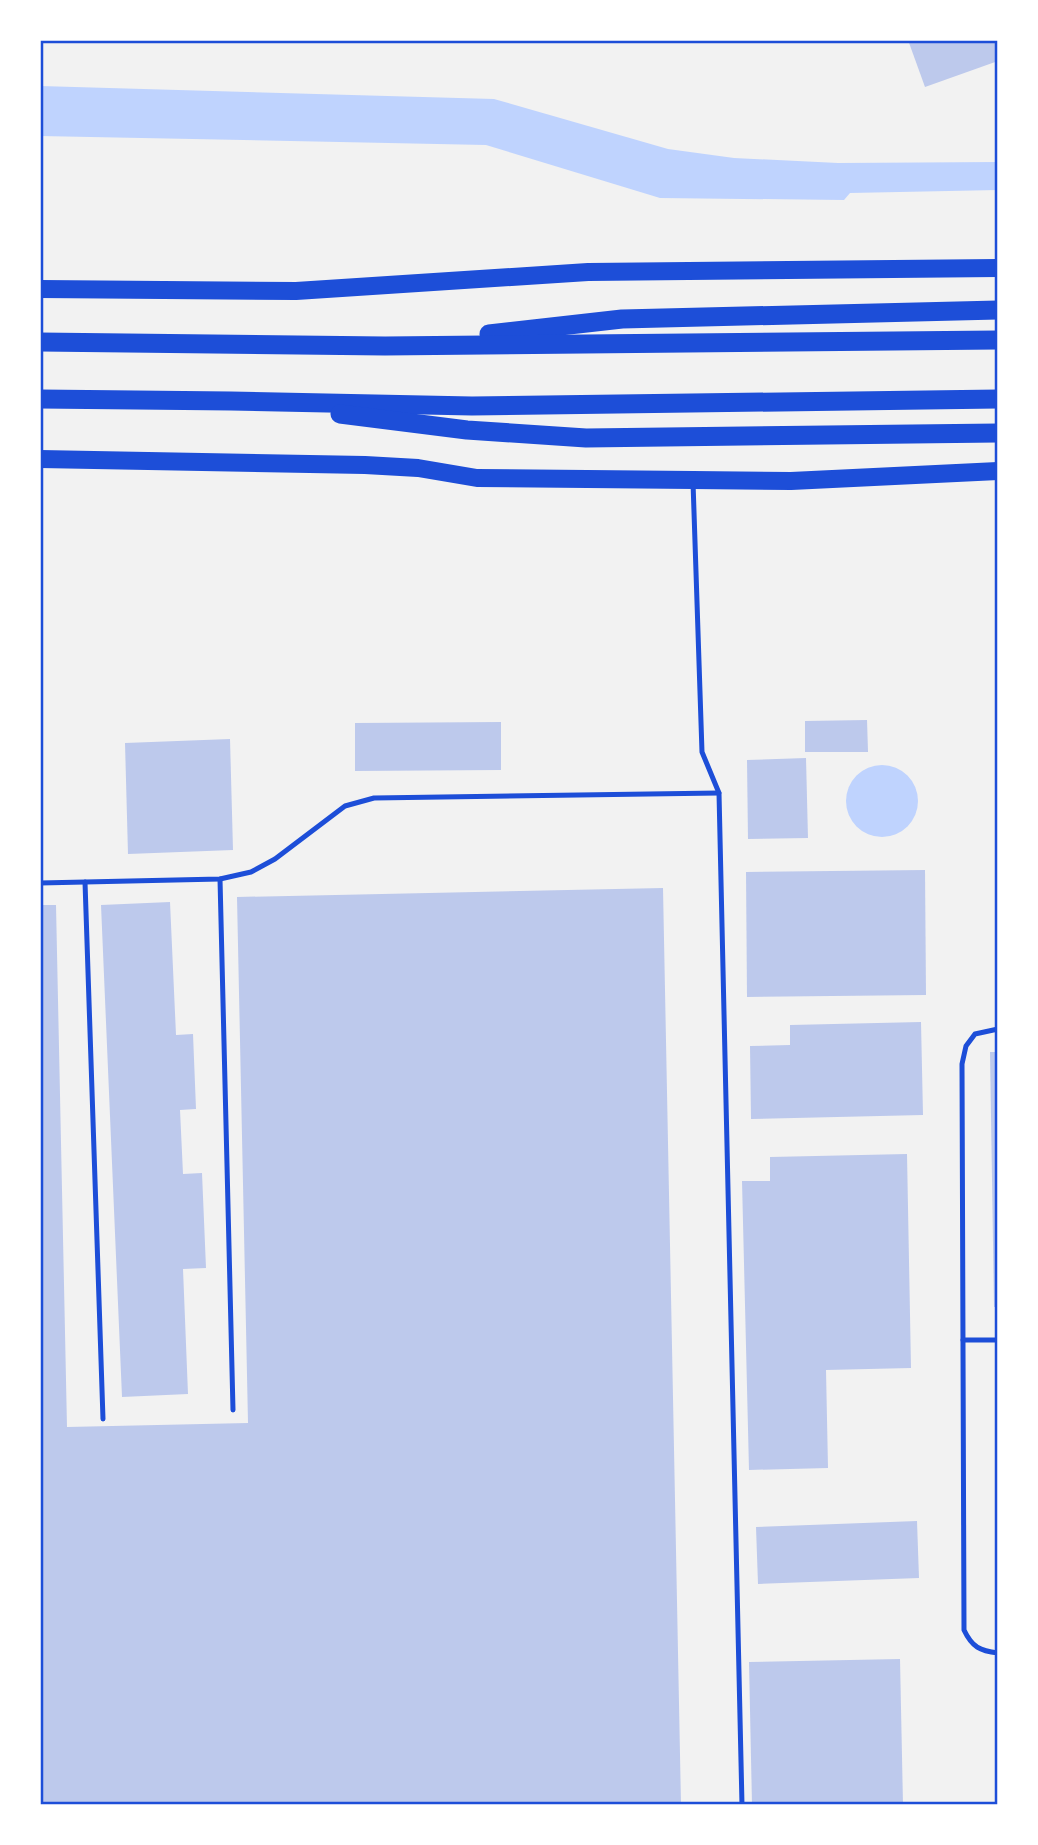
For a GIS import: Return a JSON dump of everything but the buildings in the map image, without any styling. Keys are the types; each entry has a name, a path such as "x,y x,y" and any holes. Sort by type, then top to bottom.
{"highway":[{"path":"385,346 622,319 998,310"},
{"path":"40,342 385,346 998,340"},
{"path":"40,400 472,406 998,399"},
{"path":"231,401 467,430 586,438 998,433"}],"main road":[{"path":"40,289 296,291 588,272 998,268"},
{"path":"40,459 352,464 418,468 477,478 791,481 998,471"}],"lane":[{"path":"693,480 702,752 719,793 741,1805"},
{"path":"40,883 220,879 251,872 275,859 345,806 374,798 719,793"},
{"path":"220,879 233,1410"},
{"path":"85,882 103,1419"},
{"path":"998,1029 975,1034 966,1046 962,1064 964,1630 970,1643 983,1651 998,1653"},
{"path":"963,1340 998,1340"}],"water":[{"path":"40,86 494,99 668,149 734,158 838,163 998,162 998,190 850,193 844,200 660,198 486,145 40,136"},
{"path":"882,765 896,768 908,775 915,787 918,801 915,815 908,827 896,834 882,837 868,834 856,827 849,815 846,801 849,787 856,775 868,768"}]}
